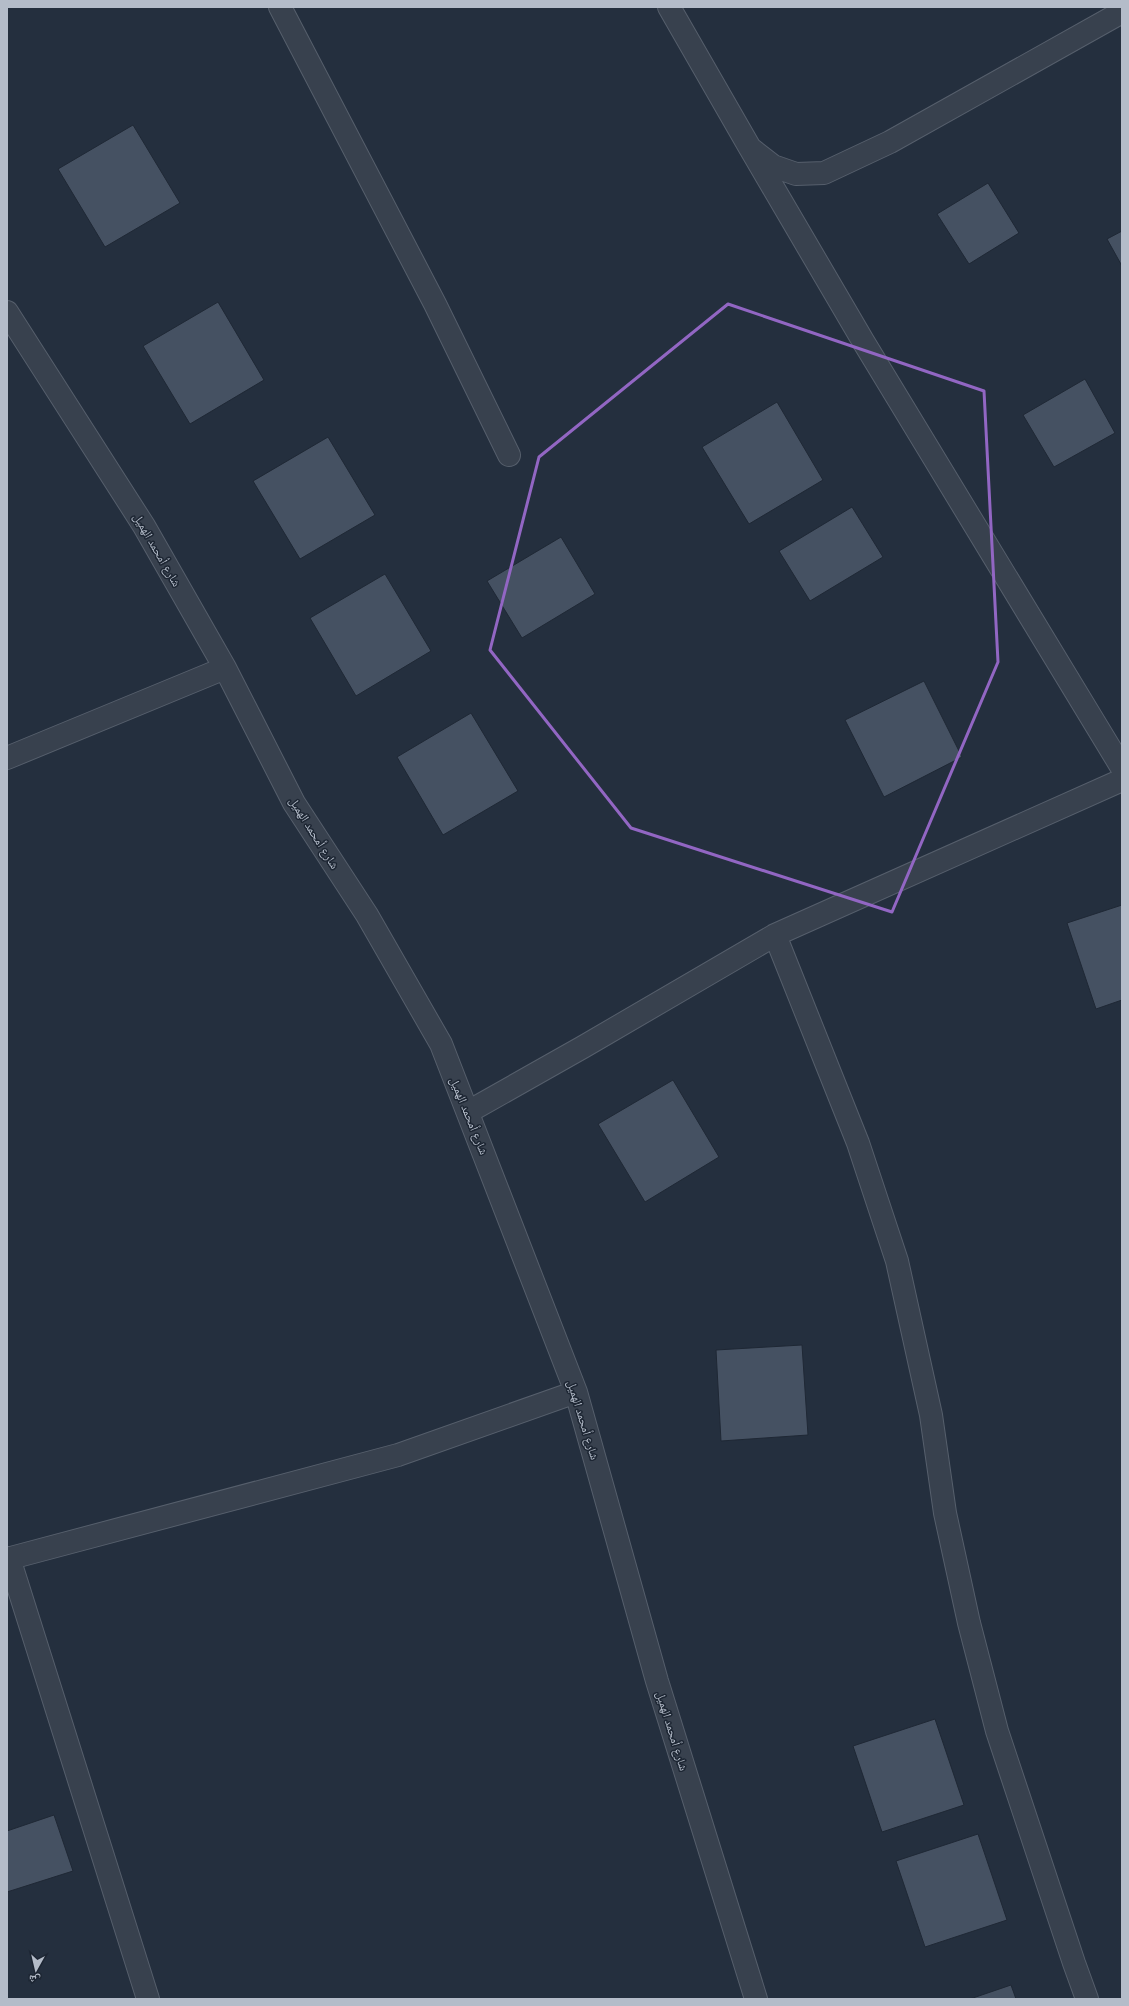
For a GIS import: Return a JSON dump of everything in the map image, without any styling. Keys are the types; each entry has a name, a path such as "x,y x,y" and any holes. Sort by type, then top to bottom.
{"street":[{"path":"280,7 435,304 509,455"},
{"path":"669,7 864,341 1122,768"},
{"path":"750,148 773,166 796,174 824,173 890,142 1120,17"},
{"name":"شارع أمحمد الهميل","path":"7,312 144,526 225,668 294,803 367,915 440,1044 468,1112 576,1392 657,1681 756,1999"},
{"path":"7,758 225,668"},
{"path":"468,1112 583,1047 775,934 1122,780"},
{"path":"775,934 858,1143 897,1261 931,1415 945,1512 969,1622 997,1731 1087,1999"},
{"path":"148,1999 8,1558 398,1455 576,1392"}],"highlighted area":[{"path":"728,304 984,391 998,662 892,912 631,828 490,650 539,457"}],"building":[{"path":"133,125 180,203 105,247 58,169"},
{"path":"988,183 1019,233 969,264 937,214"},
{"path":"1122,231 1122,266 1107,239"},
{"path":"218,302 264,380 190,424 143,346"},
{"path":"1085,379 1115,433 1054,467 1023,415"},
{"path":"777,402 823,480 749,524 702,447"},
{"path":"328,437 375,515 300,559 253,481"},
{"path":"852,507 883,557 810,601 779,551"},
{"path":"561,537 595,594 522,638 487,581"},
{"path":"385,574 431,651 356,696 310,618"},
{"path":"924,681 962,757 884,797 845,720"},
{"path":"471,713 518,791 443,835 397,757"},
{"path":"1122,905 1122,1000 1096,1009 1067,923"},
{"path":"673,1080 719,1157 645,1202 598,1124"},
{"path":"802,1345 808,1435 721,1441 716,1350"},
{"path":"935,1719 964,1805 882,1832 853,1746"},
{"path":"54,1815 73,1871 7,1892 7,1831"},
{"path":"978,1834 1007,1920 925,1947 896,1861"},
{"path":"1011,1985 1016,1999 970,1999"}]}
